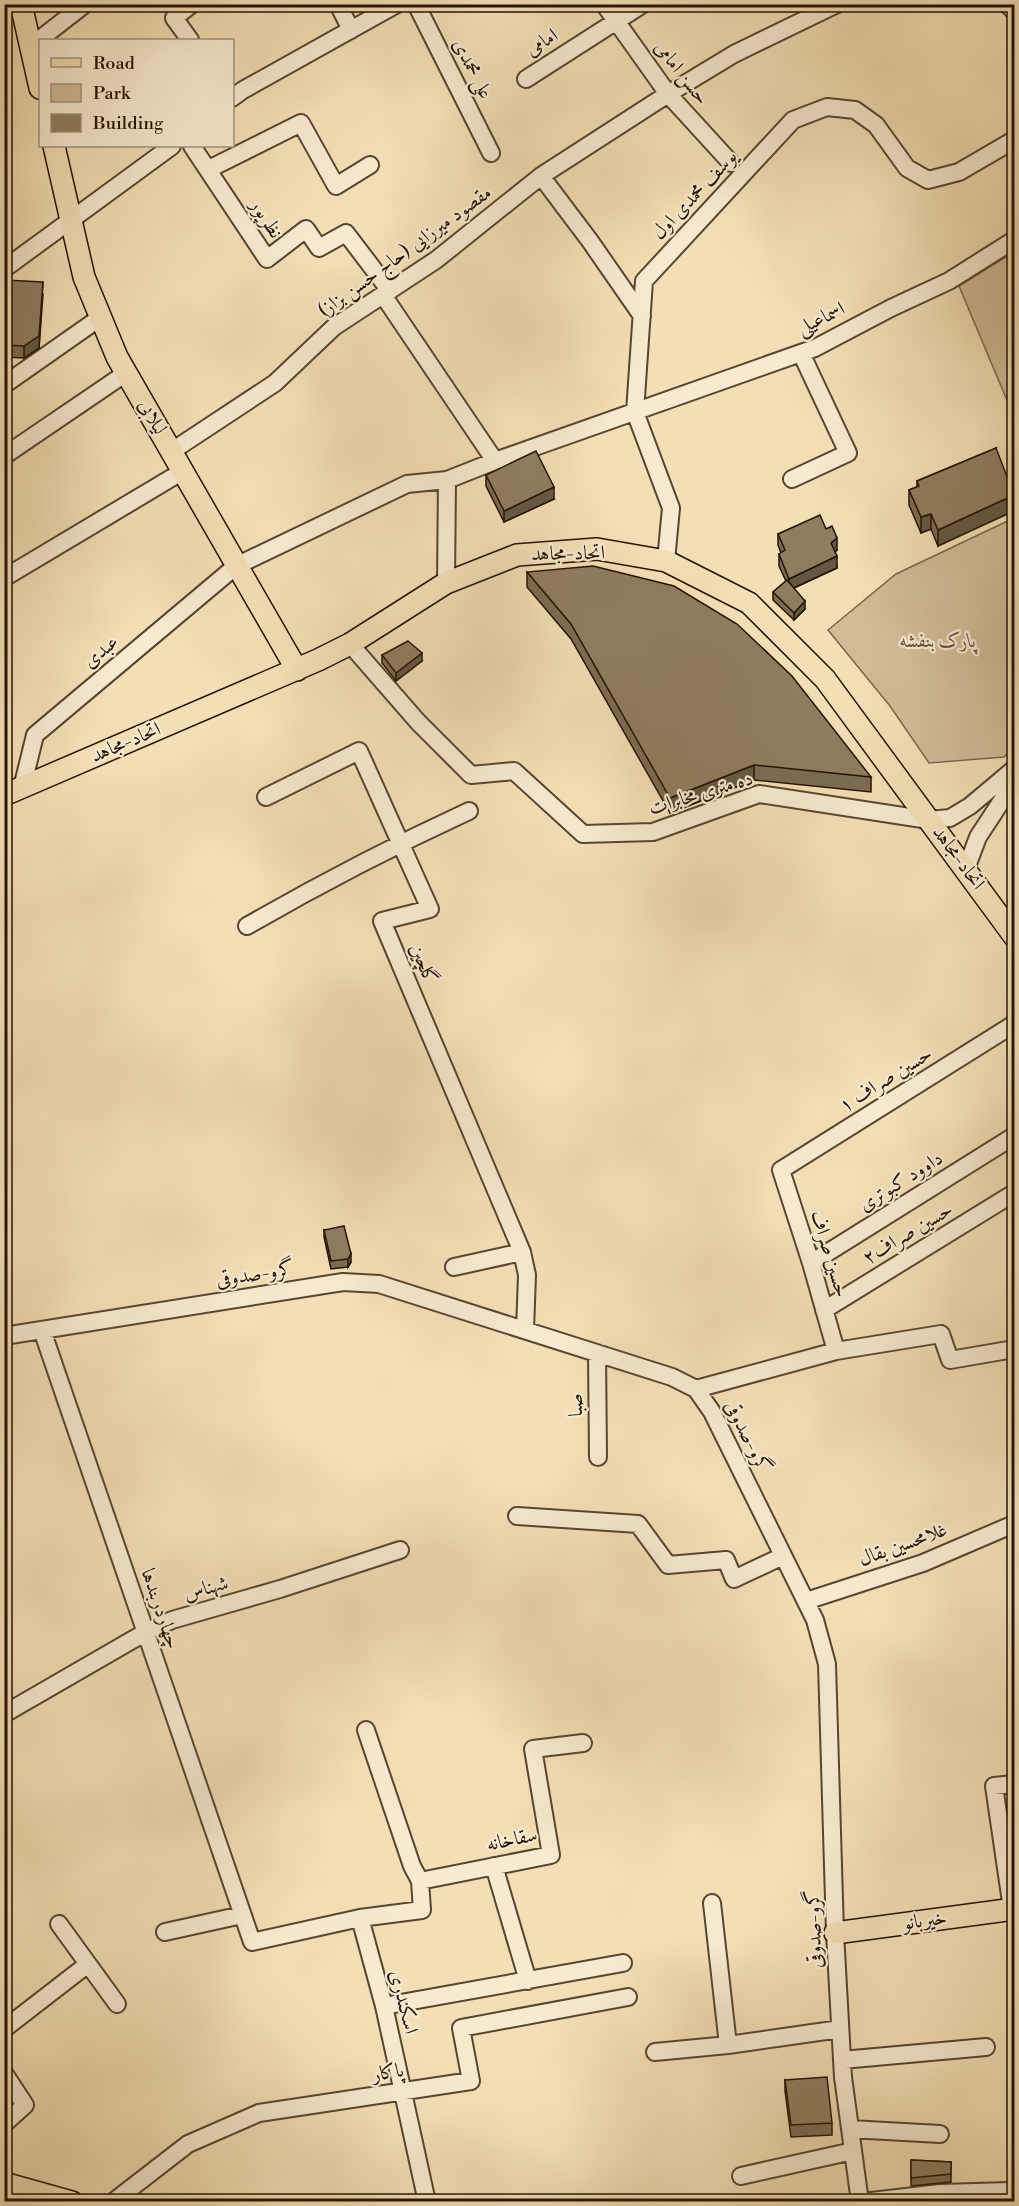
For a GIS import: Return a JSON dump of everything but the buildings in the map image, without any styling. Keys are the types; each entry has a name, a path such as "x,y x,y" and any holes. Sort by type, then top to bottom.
{"main road":[{"path":"21,4 39,83"},
{"name":"لیلابی","path":"54,147 84,277 117,357 297,670"},
{"name":"اتحاد-مجاهد","path":"13,791 297,670 350,644 446,583 517,555 597,549 666,561 749,603 825,679 1012,929"},
{"name":"خیربانو","path":"835,1933 1013,1909"},
{"path":"4,2183 72,2202"}],"street":[{"path":"40,39 85,4"},
{"path":"189,39 174,18 192,4"},
{"path":"338,4 351,30"},
{"path":"234,97 398,4"},
{"name":"علی محمدی","path":"416,4 491,153"},
{"name":"حسن امامی","path":"604,4 668,94 730,163"},
{"name":"امامی","path":"525,79 643,4"},
{"name":"مقصود میرزایی (حاج حسن بزاز)","path":"172,452 274,383 334,327 436,260 542,176 734,54 837,4"},
{"path":"1007,4 1014,11"},
{"path":"31,46 39,40"},
{"name":"یوسف محمدی اول","path":"666,561 671,508 635,412 644,281 793,120 827,107 855,110 876,125 907,168 928,180 959,172 1014,140"},
{"path":"209,169 302,123 336,186 369,165"},
{"path":"4,269 171,147"},
{"name":"نظرپور","path":"193,147 267,259 306,229 319,248 346,233 386,293"},
{"path":"542,176 642,316"},
{"name":"اسماعیلی","path":"447,480 801,353 949,280 1014,240"},
{"path":"386,293 495,461"},
{"path":"4,385 101,317"},
{"path":"792,479 848,453 801,353"},
{"path":"4,456 126,373"},
{"path":"4,578 183,471"},
{"path":"446,583 447,480"},
{"name":"عبدی","path":"13,791 34,735 236,566 407,484 447,480"},
{"name":"ده متری مخابرات","path":"350,644 418,722 471,775 514,771 583,834 653,832 759,794 929,820"},
{"name":"گلچین","path":"266,797 359,751 430,909 382,921 522,1252 527,1275 525,1330"},
{"path":"929,820 950,818 970,807 1014,769"},
{"path":"966,869 978,837 1014,782"},
{"path":"247,926 400,842 470,811"},
{"name":"حسین صراف ۱","path":"781,1170 1014,1024"},
{"name":"داوود کبوتری","path":"810,1263 1014,1136"},
{"name":"حسین صراف","path":"781,1170 836,1351"},
{"name":"حسین صراف۲","path":"824,1310 1014,1193"},
{"path":"454,1267 522,1252"},
{"name":"گرو-صدوقی","path":"4,1336 343,1282 379,1284 672,1377 696,1389 712,1412 806,1601 815,1620 827,1664 840,2029 850,2128 861,2202"},
{"name":"چهاردربندها","path":"42,1330 252,1942 360,1918"},
{"path":"696,1389 836,1351 941,1334 950,1360 1014,1349"},
{"name":"صبا","path":"597,1353 597,1457"},
{"path":"517,1516 638,1524 668,1564 726,1560 734,1579 783,1556"},
{"name":"غلامحسین بقال","path":"806,1601 923,1563 1014,1524"},
{"name":"شهناس","path":"4,1714 146,1632 172,1620 280,1589 400,1550"},
{"path":"360,1918 422,1910 420,1881 411,1866 366,1730"},
{"name":"سقاخانه","path":"420,1881 551,1855 533,1749 583,1743"},
{"path":"1013,1909 994,1786 1014,1784"},
{"path":"494,1866 528,1981"},
{"path":"712,1903 728,2045"},
{"path":"165,1932 240,1908"},
{"name":"اسکندری","path":"360,1918 384,2006 427,2202"},
{"path":"59,1924 117,2004"},
{"path":"384,2006 623,1963"},
{"path":"4,2029 88,1964"},
{"name":"پاکار","path":"113,2202 188,2144 259,2113 471,2081 461,2028 628,1997"},
{"path":"655,2052 728,2045 840,2029"},
{"path":"842,2060 986,2047"},
{"path":"4,2073 25,2105 4,2124"},
{"path":"850,2128 940,2134"},
{"path":"741,2176 853,2151"},
{"path":"861,2202 940,2193 1014,2192"}],"green space":[{"path":"1014,252 1014,417 959,286"},
{"name":"پارک بنفشه","path":"1014,518 1014,746 1004,757 929,763 890,706 828,630 896,574"}]}
